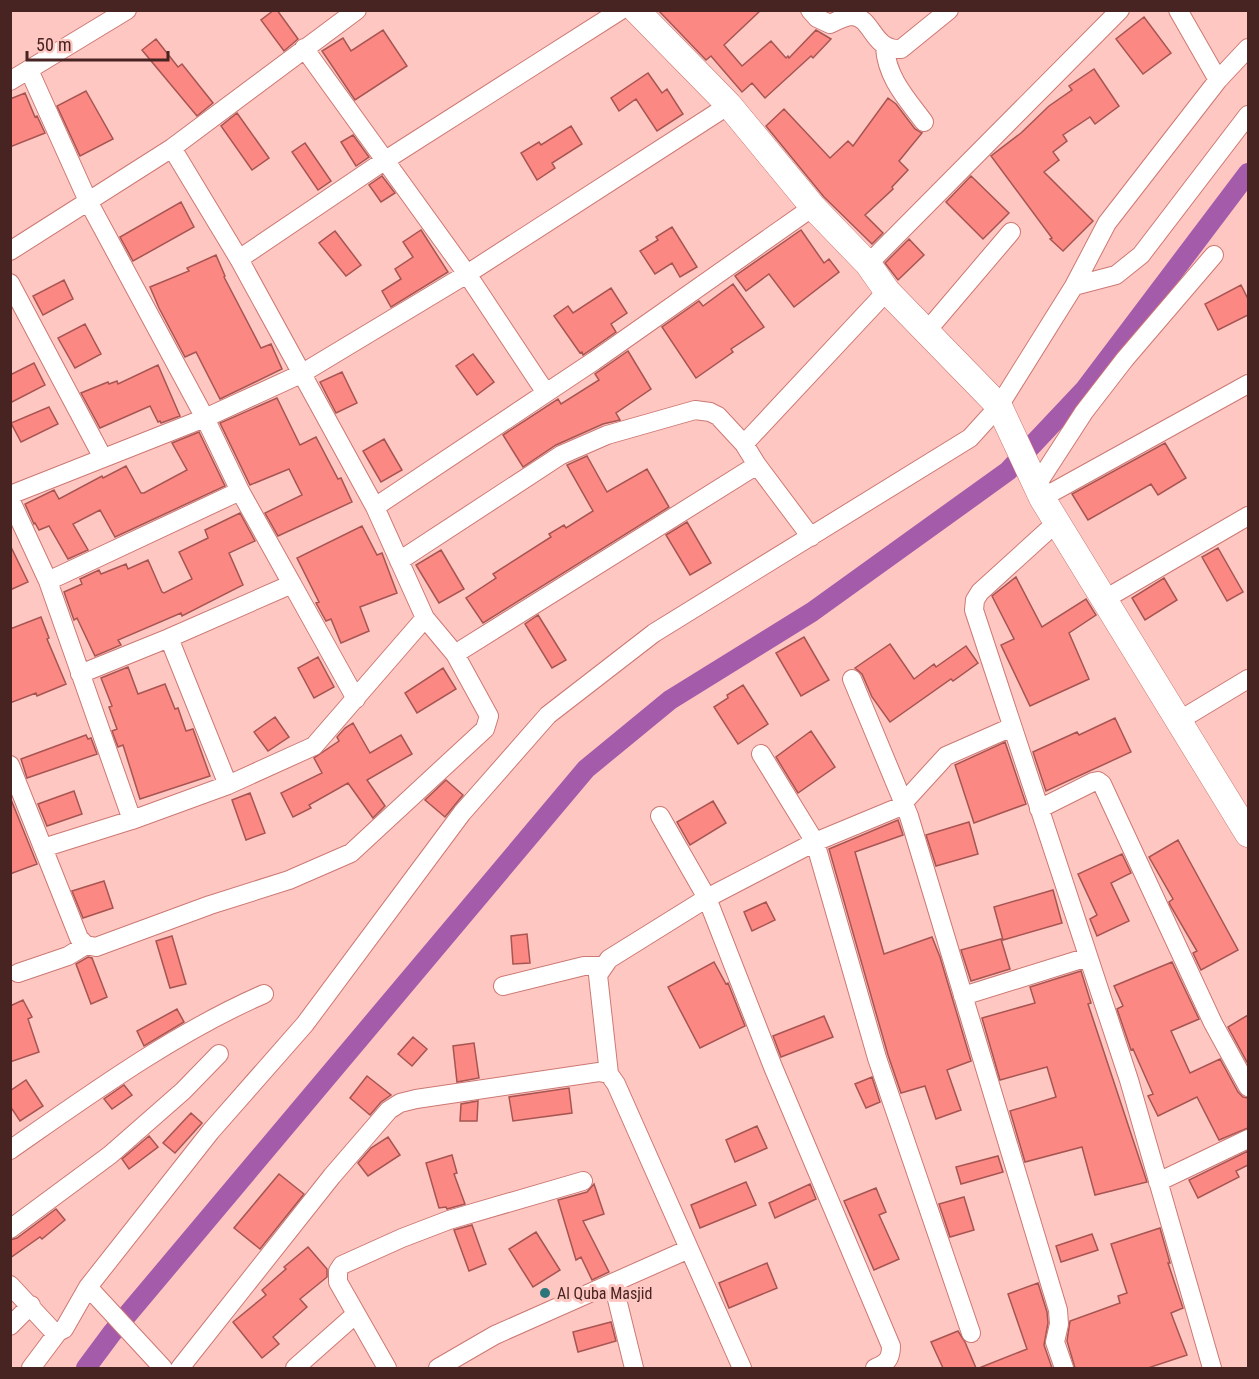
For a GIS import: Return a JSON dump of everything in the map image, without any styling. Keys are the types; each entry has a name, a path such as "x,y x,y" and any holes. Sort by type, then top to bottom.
{"street":[{"path":"10,81 127,10"},
{"path":"10,251 172,148 357,10"},
{"path":"239,259 384,161 621,10"},
{"path":"636,10 729,105 813,207 868,264 887,291 999,406 1036,486 1248,834"},
{"path":"810,10 818,18 830,24 851,16 860,18 885,48 888,67 894,81 924,122"},
{"path":"885,48 901,49 949,10"},
{"path":"868,264 1120,10"},
{"path":"1178,10 1218,81"},
{"path":"304,48 467,274 546,393"},
{"path":"31,1368 58,1332 64,1329 88,1287 211,1131 305,1024 462,813 548,716 654,633 970,438 999,406 1074,286 1107,223 1218,81 1248,48"},
{"path":"29,70 88,201 205,417 240,491 356,699"},
{"path":"132,820 48,581 10,497 205,417 301,374 467,274 729,105"},
{"path":"1074,286 1116,276 1141,255 1248,115"},
{"path":"10,765 79,938 86,945 96,947 210,905 289,880 351,853 485,729 489,716 455,654 425,618 375,507 239,259 172,148"},
{"path":"375,507 546,393 813,207"},
{"path":"927,333 1011,232"},
{"path":"1036,486 1084,412 1125,359 1214,255"},
{"path":"10,283 103,458"},
{"path":"744,444 887,291"},
{"path":"1036,486 1248,384"},
{"path":"399,561 561,455 607,435 694,410 710,412 718,416 744,444 811,537"},
{"path":"455,654 757,465"},
{"path":"48,581 240,491"},
{"path":"1105,599 1248,516"},
{"path":"1057,522 980,592 975,600 974,610 1129,1080 1212,1368"},
{"path":"80,674 292,584"},
{"path":"43,848 132,820 228,785 314,746 425,618"},
{"path":"169,638 228,785"},
{"path":"852,679 904,802 1058,1310 1059,1323 1055,1342 1064,1368"},
{"path":"1179,720 1248,679"},
{"path":"742,1368 616,1084 609,1074 598,975 609,959 707,898 815,842 897,807 946,756 1012,727"},
{"path":"761,754 815,842 877,1058 971,1333"},
{"path":"1039,809 1093,782 1098,781 1102,784 1214,1023 1248,1087"},
{"path":"660,816 707,898 773,1067 891,1346 891,1357 886,1363 875,1368"},
{"path":"18,973 68,957 86,945"},
{"path":"963,996 1088,957"},
{"path":"503,986 584,966 603,966"},
{"path":"10,1150 73,1106 192,1030 232,1007 264,994"},
{"path":"10,1229 110,1155 183,1091 219,1054"},
{"path":"180,1368 332,1176 389,1110 400,1103 416,1099 599,1072 609,1074"},
{"path":"1158,1182 1248,1139"},
{"path":"387,1368 338,1282 338,1271 342,1265 449,1220 583,1181"},
{"path":"443,1367 495,1335 689,1249"},
{"path":"613,1283 634,1368"},
{"path":"10,1285 52,1330 58,1332"},
{"path":"88,1287 163,1368"},
{"path":"10,1326 31,1305"},
{"path":"296,1368 356,1314"}],"building":[{"path":"277,10 298,39 284,51 261,20"},
{"path":"658,10 761,10 724,45 742,66 771,41 786,58 788,56 789,58 816,30 831,39 813,58 811,56 765,98 752,83 742,92 711,56 706,60"},
{"path":"1144,17 1171,53 1143,74 1116,39"},
{"path":"383,30 407,66 355,100 322,51 343,38 351,51"},
{"path":"156,39 178,67 182,64 213,103 197,116 142,50"},
{"path":"1094,69 1119,106 1095,124 1090,117 1063,135 1067,141 1053,152 1059,160 1044,172 1093,221 1063,251 1050,239 1052,238 991,156 1021,133 1049,106 1072,90 1069,86"},
{"path":"648,73 662,93 667,89 683,114 657,131 636,99 619,111 611,98"},
{"path":"86,91 113,139 80,156 57,106"},
{"path":"25,93 45,133 10,147 10,99"},
{"path":"888,98 896,104 915,129 922,133 899,161 908,170 892,187 893,189 865,215 883,233 872,244 824,197 766,126 784,109 830,158 848,141 853,146"},
{"path":"237,113 269,158 252,170 221,126"},
{"path":"571,126 582,144 552,163 555,168 537,180 521,153 539,142 541,145"},
{"path":"353,135 369,157 356,166 341,142"},
{"path":"305,143 331,181 318,190 292,152"},
{"path":"382,176 395,193 381,202 369,185"},
{"path":"971,176 1009,213 983,239 946,202"},
{"path":"181,202 194,227 133,261 120,237"},
{"path":"672,227 697,267 680,277 672,263 655,274 640,251 658,240 656,237"},
{"path":"421,230 448,272 391,307 382,291 401,279 395,269 413,257 403,242"},
{"path":"801,230 824,263 829,259 839,272 794,307 769,274 746,291 735,276"},
{"path":"335,231 361,265 346,276 319,243"},
{"path":"909,239 924,255 898,280 885,263"},
{"path":"216,255 224,277 261,348 271,344 282,369 220,399 196,352 185,357 150,287 189,271 187,268"},
{"path":"64,280 73,299 43,315 33,296"},
{"path":"733,284 764,327 731,349 733,352 696,378 662,327 699,301 703,306"},
{"path":"1241,285 1248,299 1248,315 1218,330 1205,304"},
{"path":"611,288 627,313 611,324 616,332 583,355 554,316 568,306 573,313"},
{"path":"85,324 101,354 75,368 58,338"},
{"path":"628,351 651,389 616,413 620,420 603,424 556,445 523,467 503,435 558,399 561,404 599,380 595,374"},
{"path":"473,354 494,382 477,395 456,366"},
{"path":"34,363 45,385 10,403 10,375"},
{"path":"158,365 180,416 158,422 150,406 100,428 81,393 108,382 109,384 117,381 118,384"},
{"path":"342,372 357,403 336,413 320,382"},
{"path":"277,398 300,445 316,437 338,479 341,478 352,502 278,536 265,513 302,495 289,469 250,485 220,423"},
{"path":"49,407 58,424 21,442 11,423"},
{"path":"199,432 225,486 115,537 100,510 73,524 88,550 68,559 49,526 39,530 34,524 25,504 54,490 59,499 126,466 141,493 144,493 187,470 172,443"},
{"path":"384,439 402,470 381,482 363,451"},
{"path":"1165,443 1186,478 1158,495 1151,484 1088,520 1072,494"},
{"path":"587,456 607,492 647,469 669,507 483,623 466,598 496,578 493,574 551,537 549,534 564,525 566,528 593,511 567,465"},
{"path":"240,513 255,541 229,553 243,585 182,616 181,613 118,640 121,645 95,656 77,618 74,620 64,592 82,584 80,579 99,570 101,574 126,564 128,569 148,560 164,593 192,579 179,552 208,538 205,530"},
{"path":"687,522 711,563 690,575 666,535"},
{"path":"362,526 377,555 382,553 397,593 360,607 369,631 341,643 331,619 326,621 316,603 319,602 297,558"},
{"path":"10,545 28,582 10,590"},
{"path":"1218,548 1243,592 1227,601 1202,557"},
{"path":"441,550 464,589 439,603 416,565"},
{"path":"1016,577 1042,627 1086,599 1096,615 1069,633 1089,679 1030,706 1001,645 1014,639 992,596"},
{"path":"1164,578 1177,600 1145,620 1132,598"},
{"path":"538,615 566,660 552,668 525,624"},
{"path":"41,617 49,638 47,639 66,684 37,696 36,693 10,703 10,629"},
{"path":"804,637 829,680 801,696 776,653"},
{"path":"890,644 914,679 934,664 936,667 966,646 978,663 890,722 872,697 862,674 855,668"},
{"path":"318,657 334,687 314,698 298,668"},
{"path":"128,667 138,694 165,684 175,709 178,708 186,731 193,729 210,776 140,799 123,745 118,747 112,731 117,729 109,707 112,706 101,678"},
{"path":"443,668 456,689 417,713 405,693"},
{"path":"743,685 768,724 738,744 714,707"},
{"path":"275,717 289,737 268,751 254,732"},
{"path":"1115,718 1131,752 1046,791 1033,752 1077,732 1079,735"},
{"path":"353,723 370,753 401,735 412,754 367,780 385,806 373,818 348,783 309,805 311,808 293,817 281,793 322,773 314,758 339,741 337,737"},
{"path":"811,731 835,767 798,793 776,757"},
{"path":"86,735 88,739 91,738 97,754 27,778 21,759"},
{"path":"1005,742 1026,804 974,823 955,765"},
{"path":"446,780 463,795 445,817 425,800"},
{"path":"74,791 82,814 47,826 38,804"},
{"path":"250,793 265,833 246,840 232,800"},
{"path":"10,797 37,864 10,874"},
{"path":"713,801 726,823 690,845 677,822"},
{"path":"898,820 903,835 855,852 884,954 932,937 940,957 971,1061 947,1070 961,1110 936,1119 925,1086 901,1093 829,849"},
{"path":"969,822 978,854 936,866 926,835"},
{"path":"1178,840 1238,950 1201,970 1193,953 1197,951 1170,905 1169,902 1173,899 1149,857"},
{"path":"1122,854 1131,873 1111,883 1129,921 1097,936 1090,919 1097,915 1078,874"},
{"path":"104,881 113,908 83,918 72,891"},
{"path":"1053,890 1062,923 1003,940 994,907"},
{"path":"766,902 775,920 752,931 744,912"},
{"path":"527,934 530,963 513,964 511,936"},
{"path":"172,936 186,984 170,988 156,941"},
{"path":"1001,939 1010,969 971,981 961,950"},
{"path":"88,957 92,958 107,997 91,1004 76,964"},
{"path":"714,962 726,984 728,983 745,1026 700,1048 668,987"},
{"path":"1172,962 1199,1019 1171,1031 1190,1073 1220,1059 1238,1092 1248,1098 1248,1128 1219,1140 1197,1097 1158,1116 1148,1096 1153,1094 1133,1049 1131,1050 1117,1009 1123,1006 1114,986"},
{"path":"1081,971 1091,1003 1088,1004 1147,1182 1095,1195 1082,1147 1025,1162 1010,1111 1056,1097 1047,1067 1000,1080 982,1018 1035,1003 1030,987"},
{"path":"23,1000 32,1017 28,1019 39,1052 10,1062 10,1006"},
{"path":"177,1009 184,1022 144,1046 137,1031"},
{"path":"1248,1015 1248,1064 1228,1027"},
{"path":"824,1016 833,1037 781,1057 773,1036"},
{"path":"413,1037 427,1049 412,1066 398,1054"},
{"path":"474,1043 479,1078 457,1082 453,1046"},
{"path":"367,1076 391,1095 381,1102 370,1115 350,1098"},
{"path":"872,1077 880,1102 866,1108 855,1084"},
{"path":"26,1080 43,1106 20,1121 10,1106 10,1091"},
{"path":"124,1085 132,1095 112,1109 104,1099"},
{"path":"569,1088 572,1113 513,1121 509,1097"},
{"path":"478,1101 477,1121 460,1121 461,1104"},
{"path":"191,1113 202,1123 175,1153 163,1143"},
{"path":"757,1126 767,1148 735,1162 726,1140"},
{"path":"149,1136 158,1147 129,1169 122,1159"},
{"path":"388,1137 400,1155 368,1176 358,1163 371,1148"},
{"path":"1248,1151 1248,1165 1236,1171 1239,1177 1198,1198 1189,1180"},
{"path":"452,1155 457,1173 454,1174 465,1204 447,1209 446,1207 439,1208 426,1163"},
{"path":"998,1156 1003,1172 961,1184 956,1167"},
{"path":"279,1174 304,1194 260,1249 234,1228"},
{"path":"746,1182 756,1205 700,1228 691,1205"},
{"path":"594,1184 604,1214 583,1221 609,1272 592,1280 581,1257 576,1260 558,1200 587,1192"},
{"path":"810,1184 816,1199 775,1218 769,1203"},
{"path":"876,1188 886,1212 879,1215 899,1259 874,1270 844,1201"},
{"path":"964,1197 974,1230 950,1237 939,1204"},
{"path":"56,1209 65,1220 42,1239 40,1237 10,1258 10,1240 17,1238"},
{"path":"472,1225 486,1264 469,1271 454,1230"},
{"path":"1160,1228 1170,1263 1168,1263 1183,1308 1171,1313 1187,1355 1148,1368 1075,1368 1067,1341 1070,1321 1120,1303 1118,1296 1127,1293 1111,1244"},
{"path":"536,1232 560,1270 533,1287 509,1249"},
{"path":"1092,1234 1098,1250 1061,1262 1056,1246"},
{"path":"308,1247 327,1269 327,1277 300,1299 307,1307 273,1337 279,1344 262,1358 233,1322 266,1295 262,1290"},
{"path":"767,1263 777,1288 729,1308 719,1283"},
{"path":"1038,1283 1047,1312 1048,1323 1044,1345 1052,1368 979,1368 1027,1349 1008,1294"},
{"path":"611,1322 616,1341 578,1352 573,1332"},
{"path":"958,1331 976,1368 943,1368 931,1342"}],"waterway":[{"path":"86,1368 112,1333 586,769 670,700 812,612 1008,471 1085,389 1248,173"}],"place":[{"name":"Al Quba Masjid","path":"545,1293"}]}
